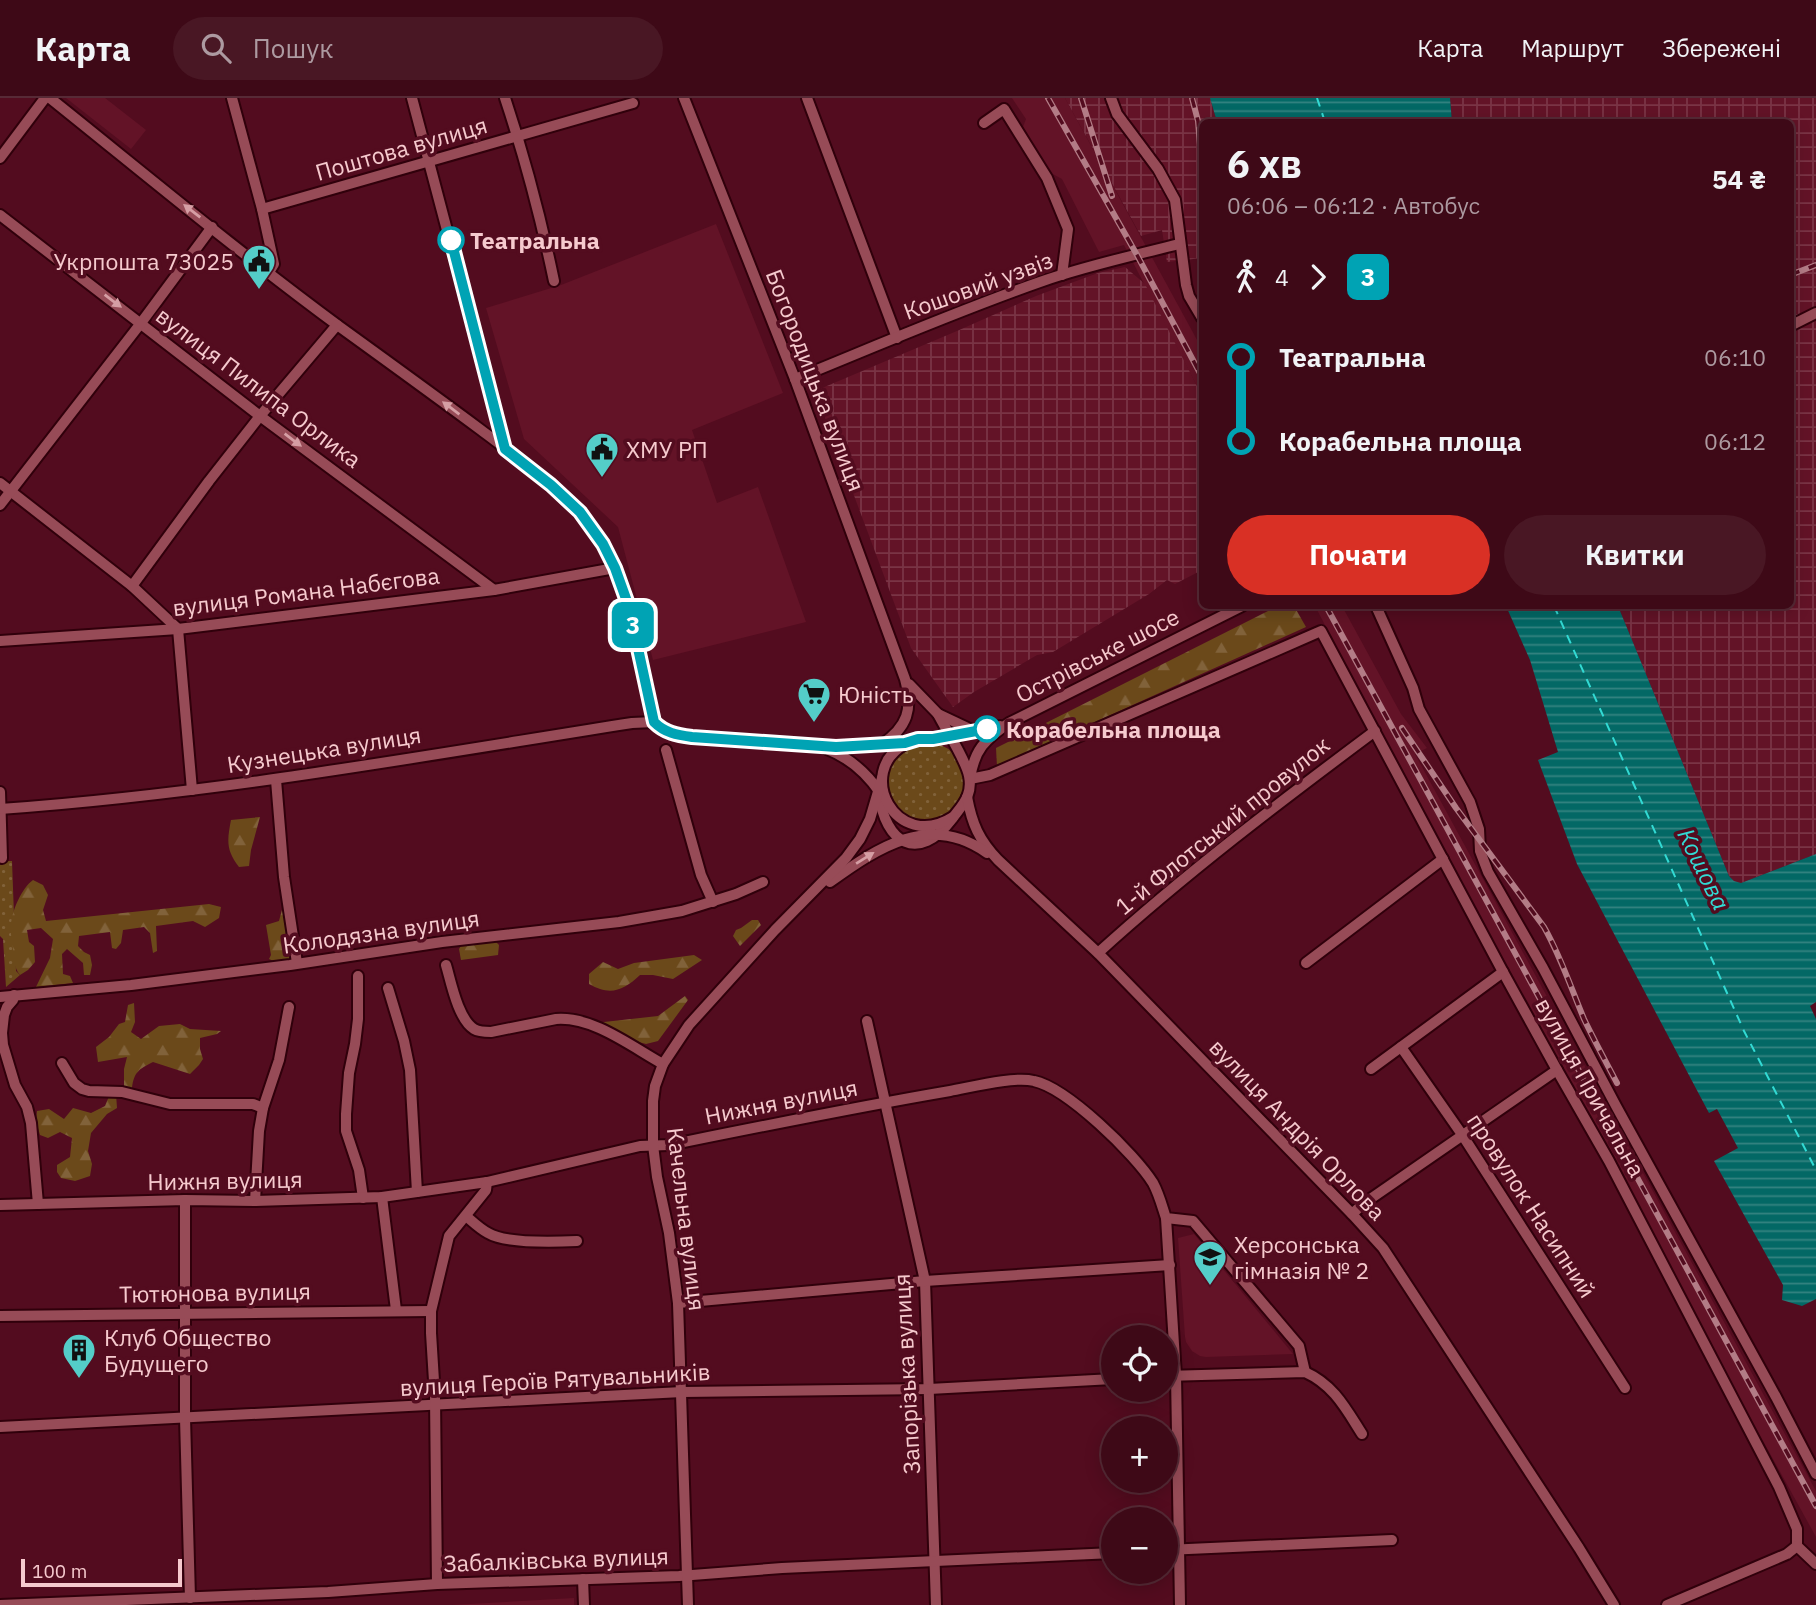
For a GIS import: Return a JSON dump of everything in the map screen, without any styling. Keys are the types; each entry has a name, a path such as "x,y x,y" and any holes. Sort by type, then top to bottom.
{"street":[{"path":"0,158 48,98 337,325 551,485 580,512 603,544 615,568 629,607 654,722 665,731 692,737 821,746 881,745 933,739 946,743 958,752 970,779 963,807 929,833 925,843 912,845 901,841 885,818 879,791"},
{"path":"232,98 274,264 269,272"},
{"path":"412,98 505,449"},
{"path":"505,98 540,216 554,281"},
{"name":"Богородицька вулиця","path":"684,98 796,379 905,679 910,704 905,743"},
{"path":"807,98 897,338"},
{"path":"1111,98 1117,114 1157,169 1175,200 1186,285 1199,312"},
{"name":"Поштова вулиця","path":"262,209 633,103"},
{"path":"984,123 1004,110 1047,178 1068,229 1062,275"},
{"name":"вулиця Пилипа Орлика","path":"0,215 260,416 494,590"},
{"path":"0,505 212,227"},
{"name":"Кошовий узвіз","path":"796,379 957,313 1062,275 1179,244"},
{"path":"1794,324 1816,313"},
{"path":"132,586 260,416 337,325"},
{"path":"0,483 132,586 178,629 192,790"},
{"name":"вулиця Романа Набєгова","path":"0,641 178,629 494,590 615,568"},
{"name":"Острівське шосе","path":"970,779 975,755 993,734 1009,723 1236,609"},
{"path":"1377,609 1413,688 1419,709 1470,802 1479,829 1480,851 1488,872 1544,968 1816,1474"},
{"name":"вулиця Причальна","path":"970,779 990,775 1321,631 1503,972 1609,1160 1779,1486 1797,1529 1797,1546"},
{"name":"Богородицька вулиця","path":"905,679 938,714 974,731"},
{"path":"881,745 902,727 910,704"},
{"name":"Богородицька вулиця","path":"938,714 958,752"},
{"name":"Кузнецька вулиця","path":"1,809 110,800 276,780 632,723 654,722"},
{"name":"Острівське шосе","path":"933,739 1009,723"},
{"name":"1-й Флотський провулок","path":"1098,953 1205,861 1375,731"},
{"path":"888,806 882,778 886,764 894,752 905,743"},
{"path":"821,746 841,755 865,775 898,816 929,833"},
{"path":"666,751 701,876 713,902"},
{"path":"865,775 873,810"},
{"name":"Качельна вулиця","path":"688,1605 678,1303 673,1257 653,1145 655,1086 663,1064 688,1025 846,858 860,839 873,810 882,778"},
{"path":"276,780 284,877 298,963"},
{"path":"0,792 2,858"},
{"name":"вулиця Андрія Орлова","path":"967,797 978,835 984,845 1098,953 1383,1248 1614,1605"},
{"name":"вулиця Андрія Орлова","path":"929,833 969,843 998,860"},
{"name":"Качельна вулиця","path":"810,896 887,845 929,833"},
{"path":"1306,962 1443,859"},
{"name":"Колодязна вулиця","path":"0,997 131,985 442,942 619,922 682,911 736,894 763,882"},
{"path":"446,965 461,1011 467,1022 481,1032 565,1018 615,1035 663,1064"},
{"path":"1371,1069 1503,972"},
{"path":"358,976 358,1018 349,1073 346,1131 359,1170 363,1198"},
{"path":"388,988 410,1070 417,1192"},
{"path":"14,995 4,1014 3,1045 15,1085 27,1107 31,1123 38,1204"},
{"path":"255,1201 258,1131 279,1060 289,1007"},
{"name":"Запорізька вулиця","path":"867,1021 925,1281 936,1605"},
{"name":"провулок Насипний","path":"1401,1047 1463,1136 1625,1388"},
{"path":"62,1063 74,1083 89,1091 122,1092 170,1104 253,1104 263,1108"},
{"path":"1352,1213 1557,1070"},
{"name":"Нижня вулиця","path":"0,1205 382,1197 487,1182 628,1148 669,1145 885,1102 1010,1081 1032,1080 1061,1094 1086,1113 1137,1161 1153,1184 1166,1218 1171,1325"},
{"path":"437,1584 431,1311 446,1244 454,1229 486,1190 487,1182"},
{"path":"382,1197 396,1310"},
{"path":"185,1200 185,1418 190,1598"},
{"path":"466,1216 486,1233 498,1237 535,1242 577,1241"},
{"path":"1166,1218 1193,1221 1299,1346 1306,1372"},
{"path":"678,1303 925,1281 1170,1265"},
{"name":"Тютюнова вулиця","path":"0,1316 431,1311"},
{"path":"1178,1376 1306,1372 1319,1378 1335,1392 1362,1434"},
{"name":"вулиця Героїв Рятувальників","path":"0,1427 682,1392 929,1389 1101,1380"},
{"name":"Нижня вулиця","path":"1172,1402 1176,1507"},
{"path":"1178,1550 1392,1540"},
{"path":"1667,1605 1787,1555 1797,1546 1816,1564"},
{"name":"Нижня вулиця","path":"1178,1550 1180,1605"},
{"name":"Забалківська вулиця","path":"0,1605 190,1598 203,1601 437,1584 687,1575 935,1560 1101,1553"},
{"path":"583,1579 584,1605"},
{"path":"328,1592 328,1605"}],"shaded area":[{"path":"66,98 105,98 146,130 131,149"},
{"path":"1012,98 1065,98 1199,344 1199,390 1124,245 1099,252 1062,179 1047,171 1023,127 1026,119"},
{"path":"1065,98 1210,98 1216,119 1199,119 1199,258 1167,262 1162,230 1141,236"},
{"path":"1450,98 1816,98 1816,854 1741,883 1729,876 1619,609 1794,609 1794,119 1452,119"},
{"path":"716,224 783,393 692,430 717,503 758,487 806,622 653,660 618,527 524,439 486,308 561,285"},
{"path":"1125,267 1145,284 1199,390 1199,572 1175,584 1167,580 1149,594 1053,652 1037,655 953,707 911,648 815,391 1036,296 1098,273"},
{"path":"1317,609 1344,609 1401,714 1427,748 1415,754 1816,1491 1816,1537 1558,1069"},
{"name":"Херсонська гімназія № 2","path":"1194,1234 1293,1354 1206,1357 1192,1351 1185,1337 1178,1238"},
{"path":"574,1598 574,1605 452,1605"}],"green space":[{"path":"1272,609 1296,609 1306,627 997,766 996,748"},
{"name":"Корабельна площа","path":"926,742 941,745 953,754 962,766 965,781 962,796 953,808 941,817 926,820 911,817 899,808 890,796 887,781 890,766 899,754 911,745"},
{"path":"260,817 249,866 239,867 229,845 231,820"},
{"path":"0,861 12,861 16,971 20,975 6,987 3,939 0,936"},
{"path":"33,880 43,885 48,895 43,910 46,921 209,904 221,907 219,918 205,927 193,921 156,926 157,951 153,953 150,933 144,927 123,930 121,943 116,949 112,948 110,932 79,936 78,946 90,955 90,975 84,975 83,963 67,949 62,954 63,974 70,976 73,983 36,987 50,958 53,939 41,928 27,930 29,942 34,946 35,962 20,975 14,962 11,930 18,900"},
{"path":"283,906 299,950 289,959 278,962 269,959 271,955 266,925 279,921"},
{"path":"752,920 758,920 761,925 740,946 733,936 736,930"},
{"path":"495,941 499,945 498,955 461,960 461,946"},
{"path":"694,955 702,960 673,979 640,975 628,985 610,991 589,984 589,974 603,962 618,969 634,963"},
{"path":"685,996 688,1000 658,1041 646,1044 635,1041 618,1031 595,1023 658,1016"},
{"path":"134,1003 135,1022 131,1032 141,1039 159,1026 180,1024 190,1029 221,1031 200,1038 203,1059 190,1074 153,1062 138,1072 132,1088 124,1086 127,1057 98,1062 96,1047 109,1037 119,1024 125,1022 128,1005"},
{"path":"110,1094 116,1094 117,1108 107,1114 91,1133 88,1151 92,1164 90,1176 75,1181 61,1178 57,1165 70,1157 72,1138 60,1132 48,1138 40,1135 36,1121 37,1111 49,1109 64,1119 73,1108 91,1113 105,1106"}],"water":[{"path":"1210,98 1450,98 1452,119 1216,119"},
{"name":"Кошова","path":"1507,609 1619,609 1729,876 1741,883 1816,854 1816,1002 1810,1006 1816,1019 1816,1299 1802,1306 1782,1300 1783,1285 1714,1161 1738,1148 1717,1109 1709,1113 1577,864 1538,760 1558,752 1530,660"}],"ferry route":[{"path":"1317,98 1324,119"},
{"path":"1555,609 1744,1031 1816,1170"}],"railway":[{"path":"1048,98 1199,371"},
{"path":"1081,98 1112,196"},
{"path":"1192,98 1199,133"},
{"path":"1794,273 1816,265"},
{"path":"1328,609 1816,1506"},
{"path":"1402,728 1456,808 1544,927 1584,1019 1617,1083"}],"bus line":[{"name":"3","path":"451,240 505,449 580,512 603,544 629,607 654,722 659,727 674,735 836,747 905,743 987,729"}],"place":[{"name":"Театральна","path":"451,240"},
{"name":"Укрпошта 73025","path":"259,291"},
{"name":"ХМУ РП","path":"602,479"},
{"name":"Юність","path":"814,724"},
{"name":"Корабельна площа","path":"987,729"},
{"name":"Херсонська гімназія № 2","path":"1210,1287"},
{"name":"Клуб Общество Будущего","path":"79,1380"}]}
